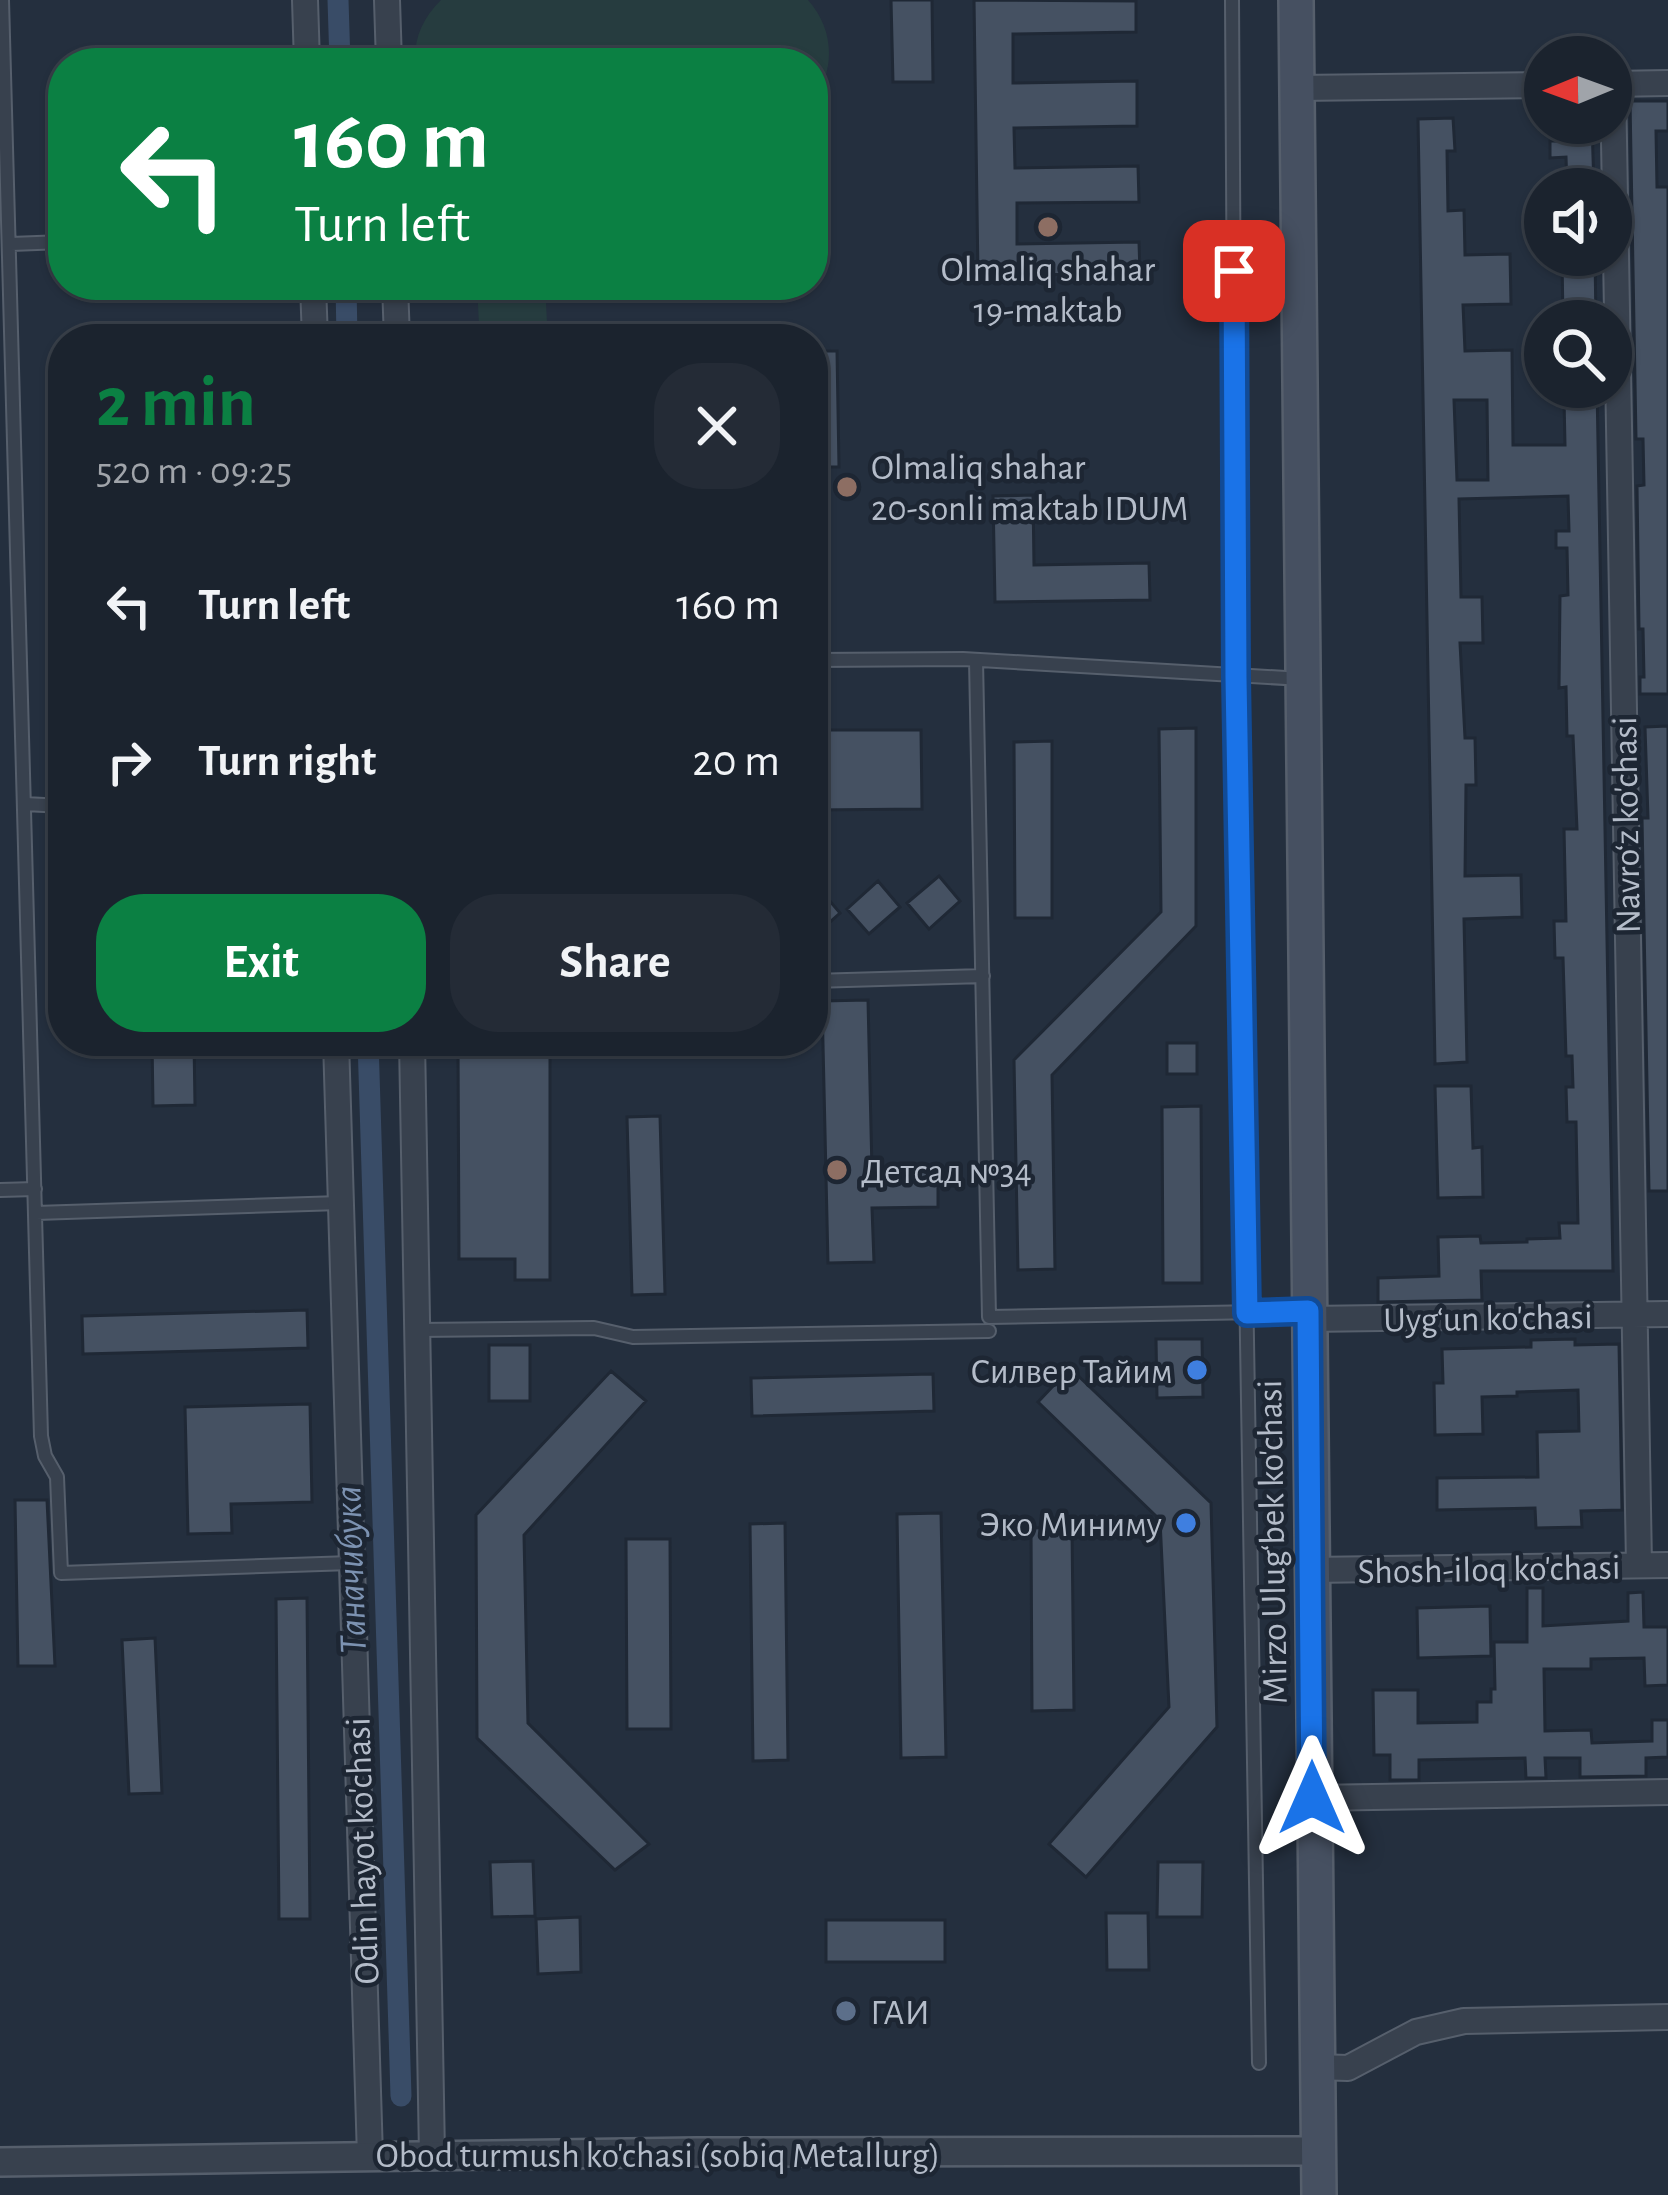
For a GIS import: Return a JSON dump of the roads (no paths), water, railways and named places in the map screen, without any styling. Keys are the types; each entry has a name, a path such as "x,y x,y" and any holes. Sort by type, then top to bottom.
{"main road":[{"name":"Mirzo Ulug‘bek ko'chasi","path":"1296,0 1319,2195"}],"street":[{"path":"305,0 307,48"},
{"path":"387,0 389,48"},
{"path":"1632,84 1668,83"},
{"path":"1297,88 1524,85"},
{"name":"Navro‘z ko'chasi","path":"1613,144 1639,1565"},
{"name":"Odin hayot ko'chasi","path":"336,1056 370,2157"},
{"name":"Odin hayot ko'chasi","path":"412,1056 432,2156"},
{"name":"Uyg‘un ko'chasi","path":"1308,1315 1668,1314"},
{"name":"Shosh-iloq ko'chasi","path":"1310,1570 1668,1565"},
{"path":"1312,1798 1668,1792"},
{"path":"1315,2067 1348,2068 1416,2032 1464,2021 1668,2017"},
{"name":"Obod turmush ko'chasi (sobiq Metallurg)","path":"0,2162 1317,2151"}],"lane":[{"path":"2,0 41,1436 57,1477 61,1573 352,1563"},
{"path":"1232,0 1236,678 1258,2063"},
{"path":"11,244 48,243"},
{"path":"828,660 976,660 1302,679"},
{"path":"976,660 989,1317 1308,1315"},
{"path":"25,804 48,805"},
{"path":"828,981 983,976"},
{"path":"0,1190 35,1190"},
{"path":"36,1213 341,1203"},
{"path":"418,1330 594,1328 633,1337 989,1330"}],"waterway":[{"name":"Таначибука","path":"338,0 340,48"},
{"name":"Таначибука","path":"346,300 347,324"},
{"name":"Таначибука","path":"368,1056 401,2096"}],"place":[{"name":"Olmaliq shahar 19-maktab","path":"1048,227"},
{"name":"Olmaliq shahar 20-sonli maktab IDUM","path":"847,487"},
{"name":"Детсад №34","path":"837,1170"},
{"name":"Силвер Тайим","path":"1197,1370"},
{"name":"Эко Миниму","path":"1186,1523"},
{"name":"ГАИ","path":"846,2011"}]}
